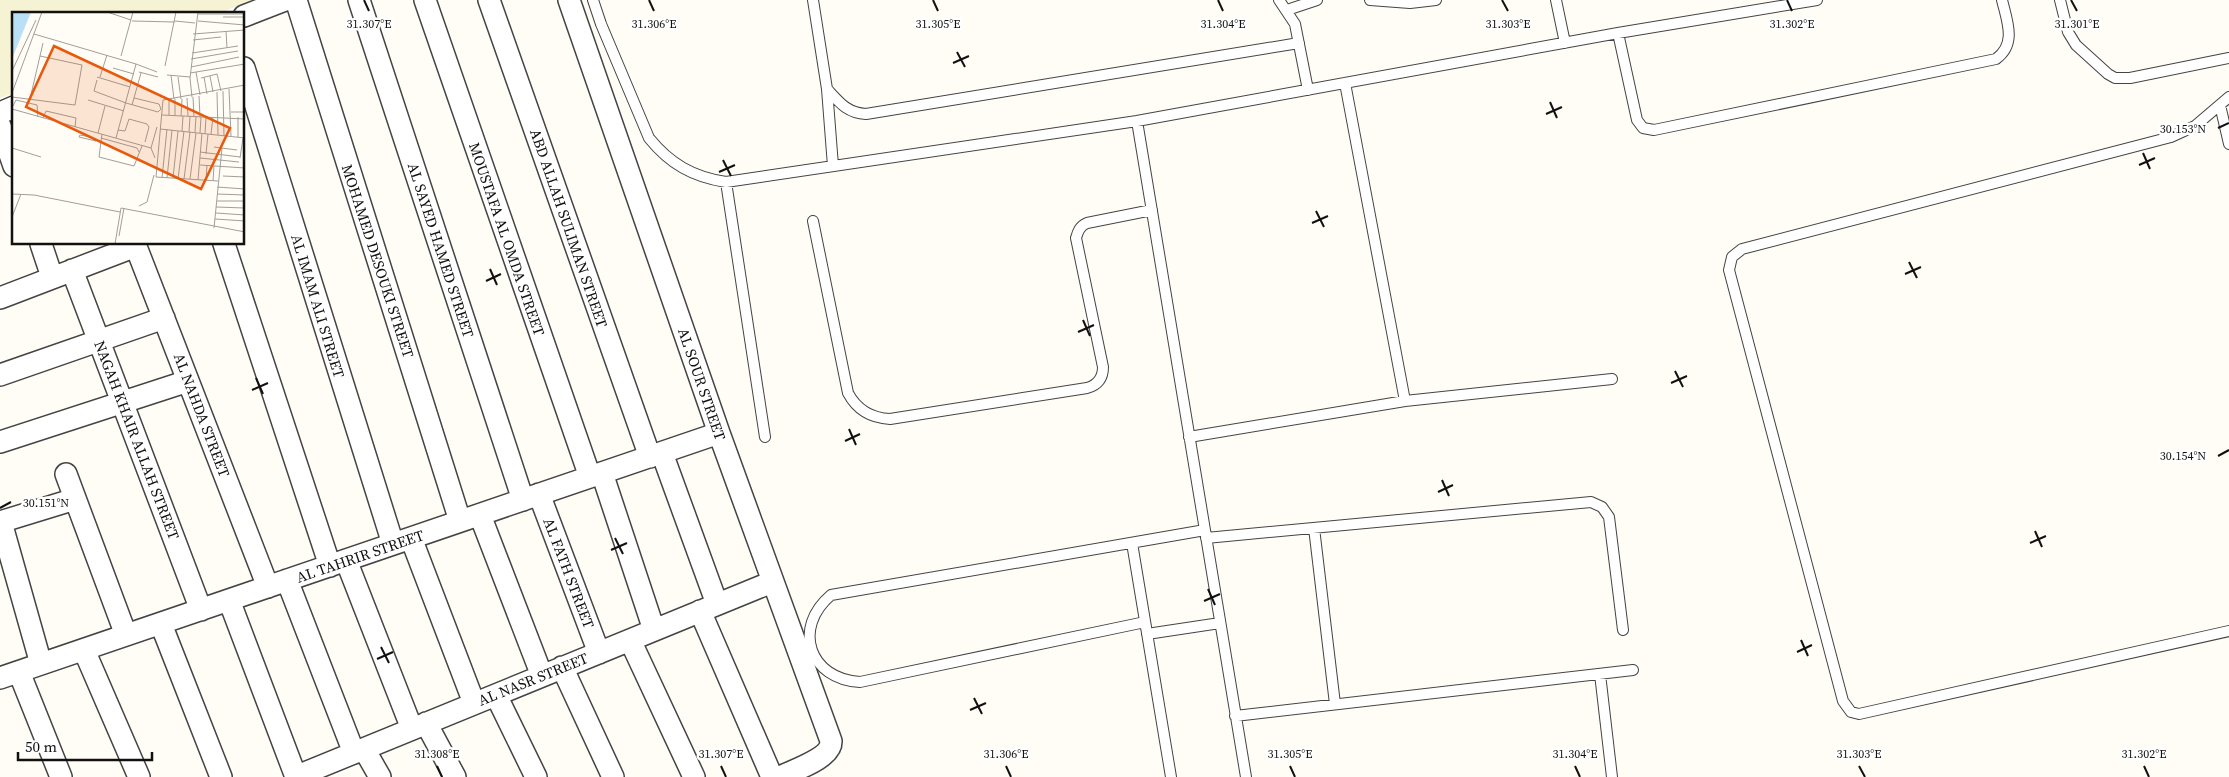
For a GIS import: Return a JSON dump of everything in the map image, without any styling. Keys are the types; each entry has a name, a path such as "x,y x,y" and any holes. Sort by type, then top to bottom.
{"street":[{"path":"245,16 285,0"},
{"name":"MOHAMED DESOUKI STREET","path":"296,0 470,518 542,676"},
{"name":"AL SAYED HAMED STREET","path":"359,0 531,497"},
{"name":"MOUSTAFA AL OMDA STREET","path":"424,0 654,630"},
{"name":"ABD ALLAH SULIMAN STREET","path":"489,0 772,777"},
{"name":"AL SOUR STREET","path":"569,0 772,582 831,741 830,750 817,759 780,777"},
{"name":"AL IMAM ALI STREET","path":"245,71 402,541 474,703"},
{"path":"0,113 12,109"},
{"path":"0,126 12,160"},
{"name":"NAGAH KHAIR ALLAH STREET","path":"42,245 62,274 98,341 201,610"},
{"path":"0,298 135,245"},
{"name":"AL NAHDA STREET","path":"135,245 188,381 277,584 359,751 380,777"},
{"path":"224,245 338,563 419,726 455,777"},
{"path":"0,375 164,318"},
{"path":"0,442 188,381"},
{"name":"AL TAHRIR STREET","path":"9,675 720,433"},
{"path":"66,474 126,635"},
{"name":"AL FATH STREET","path":"531,497 599,653"},
{"path":"42,664 1,522 75,499"},
{"name":"AL NASR STREET","path":"295,777 772,582"},
{"path":"229,600 295,777"},
{"path":"161,624 221,777"},
{"path":"630,640 694,777"},
{"path":"84,650 139,777"},
{"path":"562,668 613,777"},
{"path":"9,675 61,777"},
{"path":"496,695 536,777"}],"lane":[{"path":"593,0 601,24 649,138 675,164 691,173 708,179 726,182 1137,121 1618,33 1817,0"},
{"path":"813,0 827,89 834,166"},
{"path":"1279,0 1295,24 1308,90"},
{"path":"1287,10 1317,0"},
{"path":"1370,0 1410,3 1436,0"},
{"path":"1556,0 1565,43"},
{"path":"1618,33 1637,120 1643,128 1654,130 1996,59 2006,50 2010,35 2002,0"},
{"path":"2060,0 2068,32 2076,45 2102,69 2115,78 2130,78 2229,58"},
{"path":"827,89 844,108 858,114 866,114 1299,42"},
{"path":"1345,83 1405,401"},
{"path":"2229,97 2195,126 2158,142 1742,249 1732,257 1728,270 1843,701 1851,712 1859,714 2229,630"},
{"path":"2220,105 2229,144"},
{"path":"1137,121 1246,777"},
{"path":"726,182 764,437"},
{"path":"813,221 848,393 852,400 865,412 890,419 1087,388 1097,383 1101,378 1103,367 1076,238 1077,233 1087,223 1152,210"},
{"path":"1189,437 1405,401 1612,379"},
{"path":"1145,622 860,682 840,679 826,671 816,660 809,640 812,620 816,610 831,595 1132,543 1205,534 1314,528 1591,502 1602,507 1609,517 1623,630"},
{"path":"1314,528 1335,704"},
{"path":"1132,543 1171,777"},
{"path":"1147,634 1220,623"},
{"path":"1235,716 1633,670"},
{"path":"1600,674 1612,777"}],"shaded area":[{"path":"0,0 253,0 222,12 12,12 12,94 0,98"}]}
